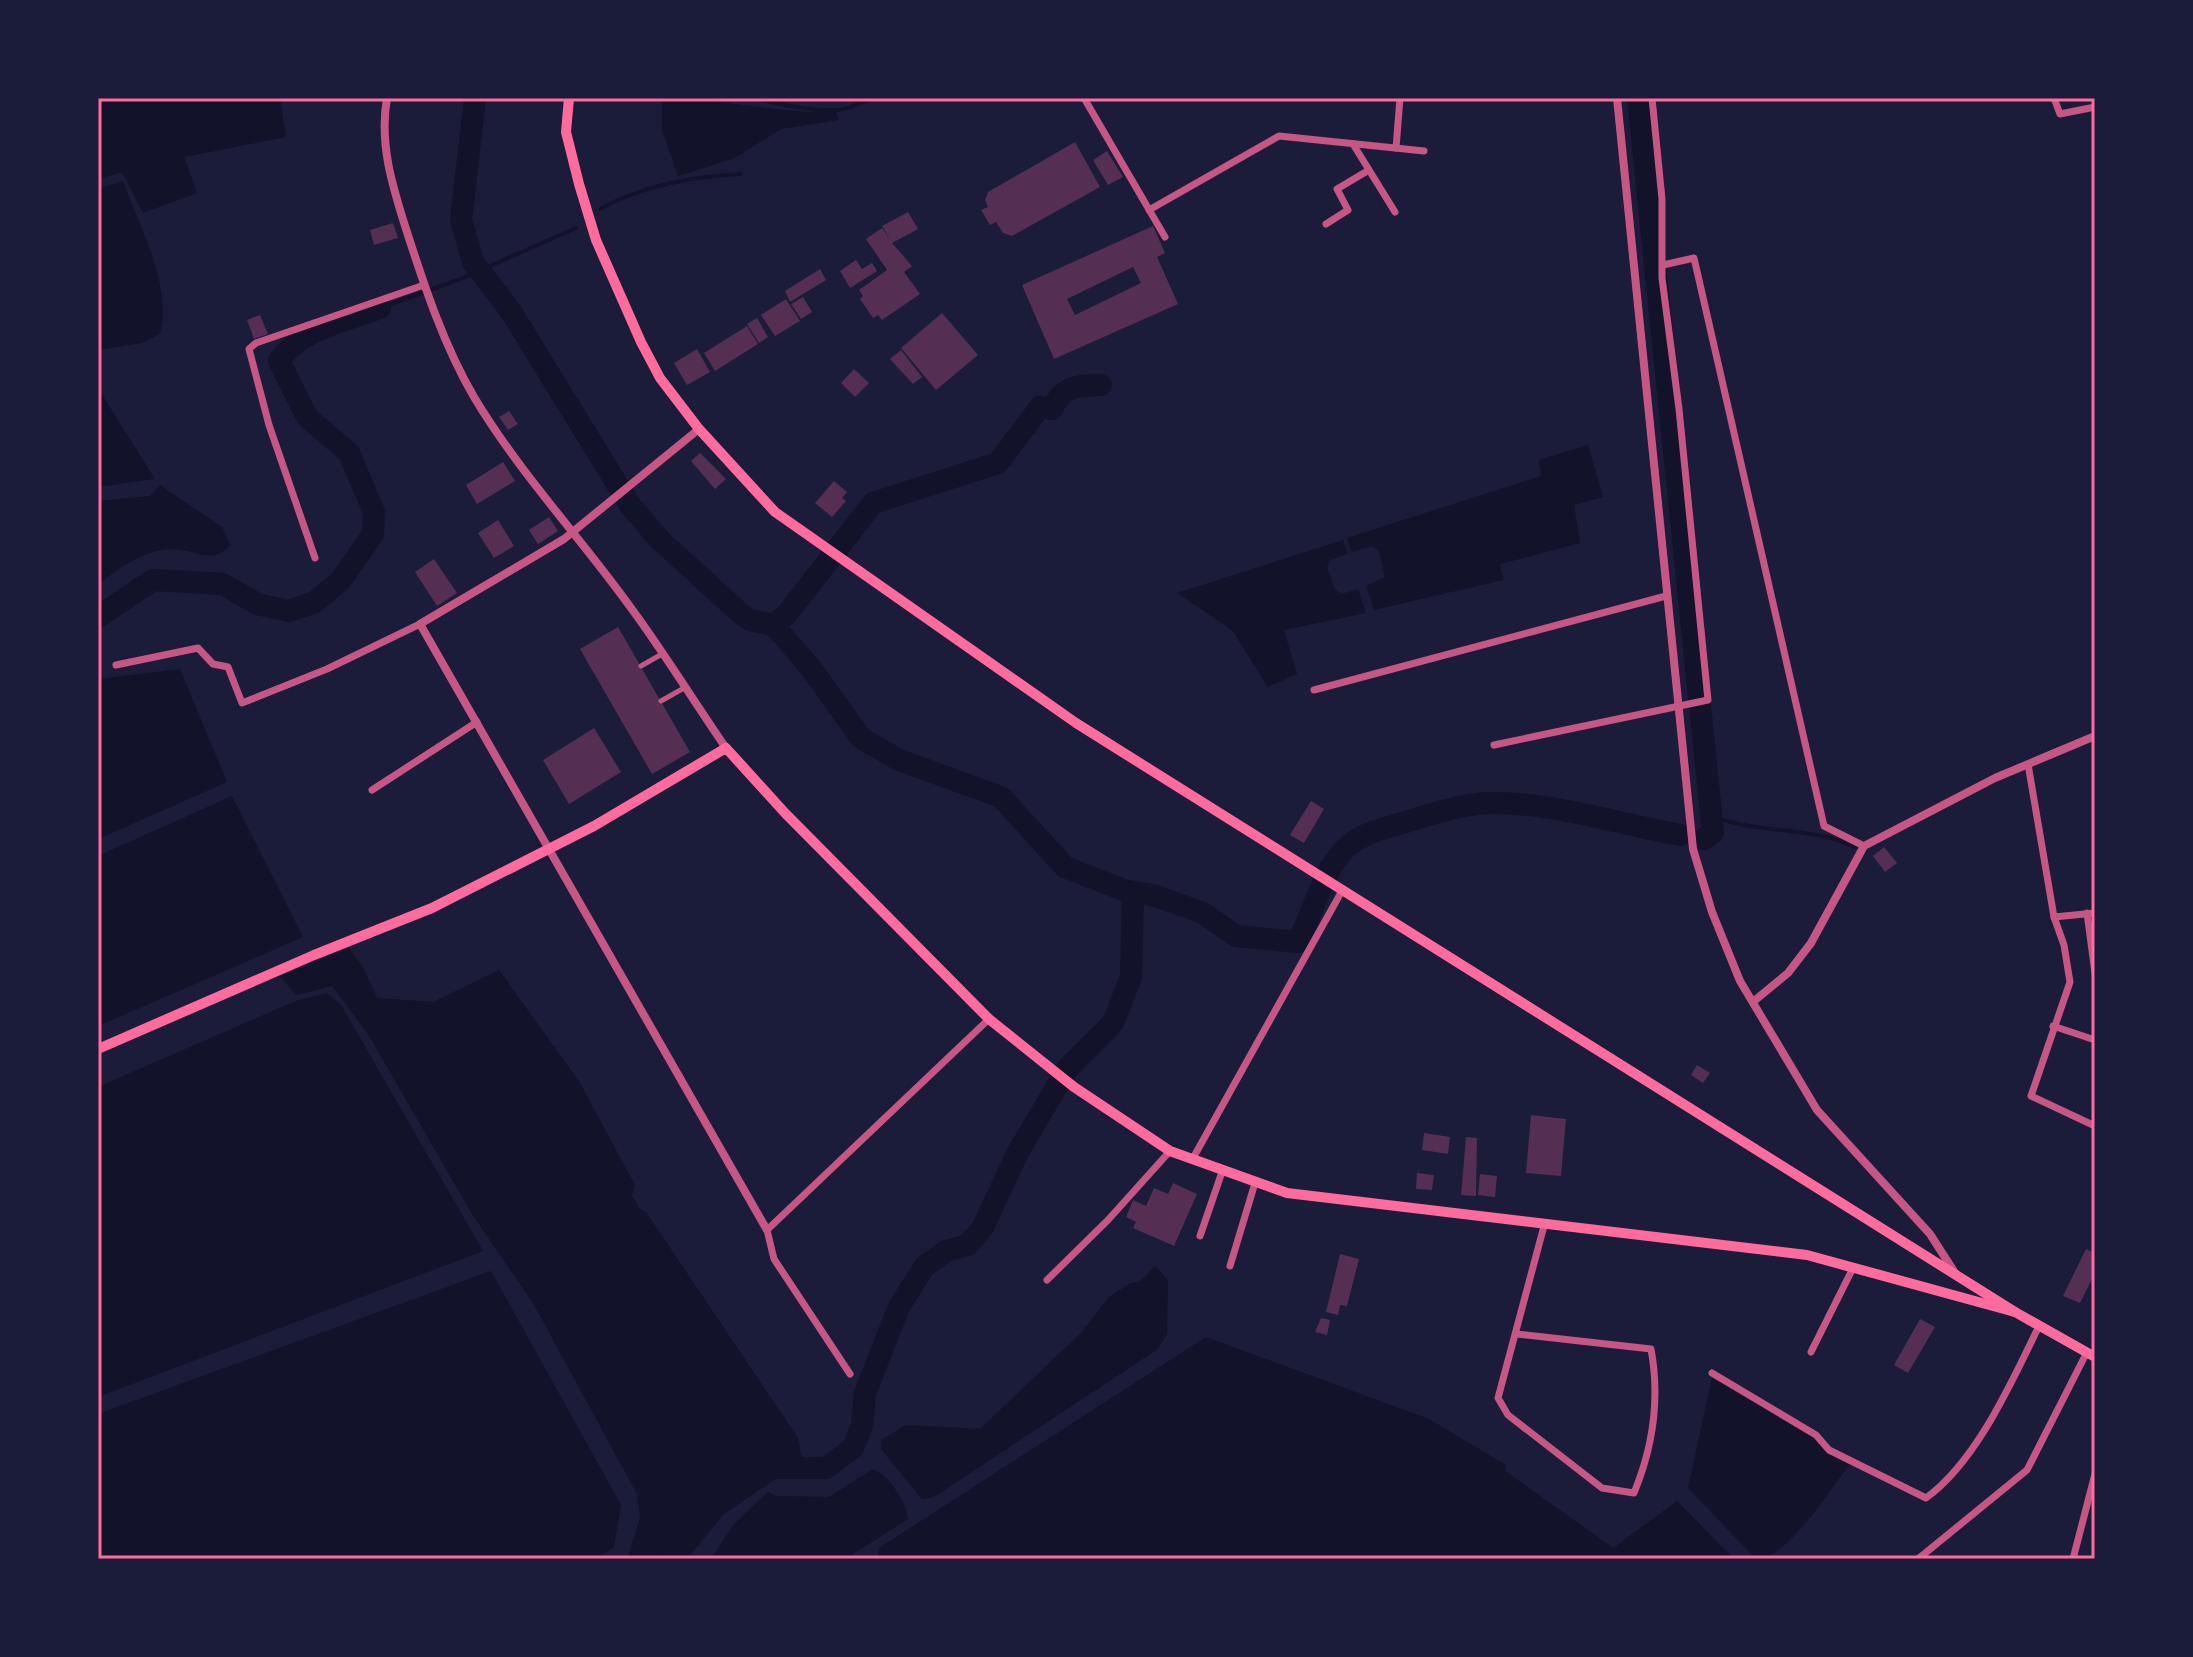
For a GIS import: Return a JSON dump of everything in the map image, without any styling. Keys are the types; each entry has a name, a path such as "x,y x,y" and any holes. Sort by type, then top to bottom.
{"main road":[{"path":"569,98 566,132 596,240 660,378 699,429 775,512 1076,723 2015,1312 2091,1355"},
{"path":"98,1049 432,908 548,850 726,748 785,813 989,1019 1050,1070 1170,1151 1287,1193 1807,1255 2015,1312"}],"street":[{"path":"387,98 383,124 386,156 424,287 474,397 662,654 726,748"},
{"path":"1084,98 1165,237"},
{"path":"1396,148 1400,98"},
{"path":"1617,98 1666,596 1681,703 1693,849 1723,942 1817,1110 1930,1234 1956,1274"},
{"path":"1494,745 1681,703 1708,700 1663,265 1652,98"},
{"path":"2054,98 2060,114 2095,107"},
{"path":"1149,210 1279,136 1424,151"},
{"path":"1353,144 1395,212"},
{"path":"1326,224 1348,210 1337,189 1369,170"},
{"path":"1663,265 1694,258 1824,826 1864,846"},
{"path":"315,558 269,425 249,349 256,343 424,287"},
{"path":"116,665 198,648 213,664 228,667 242,703 327,669 420,624 548,549 699,429"},
{"path":"1314,690 1666,596"},
{"path":"420,624 767,1230 774,1259 850,1374"},
{"path":"641,666 662,654"},
{"path":"661,701 684,688"},
{"path":"372,790 477,722"},
{"path":"1754,1001 1788,973 1811,943 1864,846 1907,821 2095,736"},
{"path":"2028,764 2054,917 2064,945 2070,982 2031,1096 2095,1126"},
{"path":"1192,1160 1341,888"},
{"path":"2054,917 2091,913 2095,973"},
{"path":"767,1230 989,1019"},
{"path":"2053,1026 2095,1040"},
{"path":"1047,1280 1108,1220 1170,1151"},
{"path":"1200,1236 1222,1172"},
{"path":"1230,1266 1255,1183"},
{"path":"1517,1334 1651,1349 1656,1405 1646,1465 1634,1493 1602,1488 1508,1415 1498,1398 1544,1226"},
{"path":"1811,1352 1853,1268"},
{"path":"1712,1373 1816,1435 1829,1450 1926,1498 1942,1487 1973,1444 2005,1395 2039,1326"},
{"path":"1918,1559 2027,1470 2091,1355"},
{"path":"2073,1559 2095,1474"}],"shaded area":[{"path":"98,98 280,98 286,137 184,157 197,193 143,213 122,172 98,179"},
{"path":"662,98 792,111 836,112 839,120 781,129 735,158 678,176 662,130"},
{"path":"123,181 158,277 163,316 160,334 142,343 98,350 98,189"},
{"path":"98,390 101,393 155,479 98,487"},
{"path":"1588,445 1603,497 1574,505 1580,543 1500,564 1503,580 1374,610 1366,586 1385,577 1379,551 1372,546 1352,552 1347,538 1541,476 1539,460"},
{"path":"160,485 222,527 230,545 224,551 210,555 171,549 152,552 98,585 98,501 150,496"},
{"path":"1343,540 1347,554 1330,560 1327,567 1335,590 1342,594 1358,589 1366,613 1284,630 1297,674 1268,687 1232,630 1177,593"},
{"path":"180,669 227,782 98,839 98,679"},
{"path":"232,796 303,937 98,1026 98,856"},
{"path":"349,948 363,967 377,998 433,1002 499,970 580,1083 635,1185 632,1195 639,1208 646,1212 798,1438 802,1457 799,1463 771,1462 707,1504 666,1558 627,1559 640,1518 637,1494 533,1303 472,1214 368,1034 332,986 296,995 280,976"},
{"path":"327,993 341,1005 483,1251 98,1397 98,1087 298,1000"},
{"path":"1155,1266 1168,1280 1167,1334 1158,1349 934,1497 922,1499 881,1449 881,1440 906,1425 980,1429 1081,1333 1109,1297 1130,1283 1139,1282"},
{"path":"491,1271 621,1505 614,1547 596,1559 98,1559 98,1414"},
{"path":"1206,1337 1429,1419 1506,1465 1505,1471 1613,1548 1677,1501 1734,1559 878,1557 879,1548"},
{"path":"1712,1378 1813,1437 1827,1452 1850,1464 1795,1536 1768,1556 1756,1559 1688,1488"},
{"path":"873,1469 896,1490 908,1519 845,1559 711,1559 734,1524 768,1492 776,1496 829,1497"}],"building":[{"path":"1075,142 1100,187 1012,236 1003,233 996,222 990,225 981,210 988,207 985,200 988,192"},
{"path":"1107,151 1123,177 1108,185 1093,160"},
{"path":"908,212 918,229 892,243 912,266 904,272 920,294 882,320 878,315 873,318 860,299 863,296 859,290 887,270 866,239 882,228 890,240 882,226"},
{"path":"393,223 398,238 374,245 370,230"},
{"path":"1153,226 1165,253 1157,257 1178,304 1054,359 1022,285","holes":["1133,267 1141,283 1075,315 1067,299"]},
{"path":"856,260 862,269 872,263 877,271 850,288 840,271"},
{"path":"820,269 826,280 790,302 785,291"},
{"path":"803,297 812,312 801,319 791,304"},
{"path":"786,299 800,321 775,336 761,315"},
{"path":"942,313 978,355 936,390 901,348"},
{"path":"260,315 268,334 254,339 247,320"},
{"path":"757,318 768,337 759,343 747,324"},
{"path":"747,326 758,344 715,371 704,353"},
{"path":"697,349 710,372 687,385 674,363"},
{"path":"901,350 922,377 913,384 890,359"},
{"path":"854,369 869,383 855,397 841,383"},
{"path":"509,411 518,424 508,430 499,417"},
{"path":"700,453 726,479 715,489 691,461"},
{"path":"503,462 515,481 477,504 466,485"},
{"path":"834,481 847,492 842,498 846,501 832,517 815,503"},
{"path":"549,517 558,531 538,544 529,530"},
{"path":"498,520 514,546 494,558 478,533"},
{"path":"434,559 457,593 437,606 415,572"},
{"path":"618,627 690,752 652,774 580,649"},
{"path":"594,728 621,772 569,804 543,760"},
{"path":"1311,801 1324,809 1304,843 1290,835"},
{"path":"1884,847 1897,863 1885,872 1873,856"},
{"path":"1697,1065 1710,1073 1703,1083 1691,1075"},
{"path":"1531,1115 1566,1119 1561,1176 1526,1173"},
{"path":"1424,1133 1450,1137 1448,1154 1422,1150"},
{"path":"1466,1137 1477,1138 1476,1196 1461,1195"},
{"path":"1417,1173 1434,1175 1432,1190 1416,1189"},
{"path":"1480,1174 1497,1176 1495,1197 1478,1195"},
{"path":"1173,1183 1197,1194 1174,1246 1133,1228 1136,1222 1126,1217 1133,1200 1146,1206 1154,1188 1168,1194"},
{"path":"2086,1249 2095,1253 2095,1273 2080,1303 2063,1296"},
{"path":"1340,1254 1359,1259 1347,1306 1340,1305 1338,1315 1326,1312"},
{"path":"1321,1318 1330,1320 1327,1335 1315,1332"},
{"path":"1920,1319 1935,1327 1908,1373 1894,1365"}],"waterway":[{"path":"475,98 461,220 473,262 510,310 630,505 659,539 750,620 774,625 787,614 873,503 998,463 1040,407 1052,409 1056,401 1072,388 1101,385"},
{"path":"751,98 828,110 840,110 875,98"},
{"path":"1638,98 1713,833 1704,839"},
{"path":"600,209 668,184 740,174"},
{"path":"380,308 458,280 576,228"},
{"path":"98,617 153,580 223,584 257,604 289,611 315,602 341,580 373,534 374,512 349,453 307,417 279,361 288,350 311,334 380,308"},
{"path":"774,625 813,671 861,738 899,760 1001,797 1065,867 1126,891 1153,895 1203,913 1236,936 1298,942 1330,869 1351,843 1382,829 1458,807 1489,803 1537,806 1681,835"},
{"path":"1710,815 1746,825 1820,836 1855,847"},
{"path":"673,1559 715,1507 772,1468 826,1468 853,1448 862,1425 865,1393 899,1307 924,1267 946,1251 968,1245 983,1227 1017,1154 1067,1069 1113,1023 1131,977 1133,893"}]}
